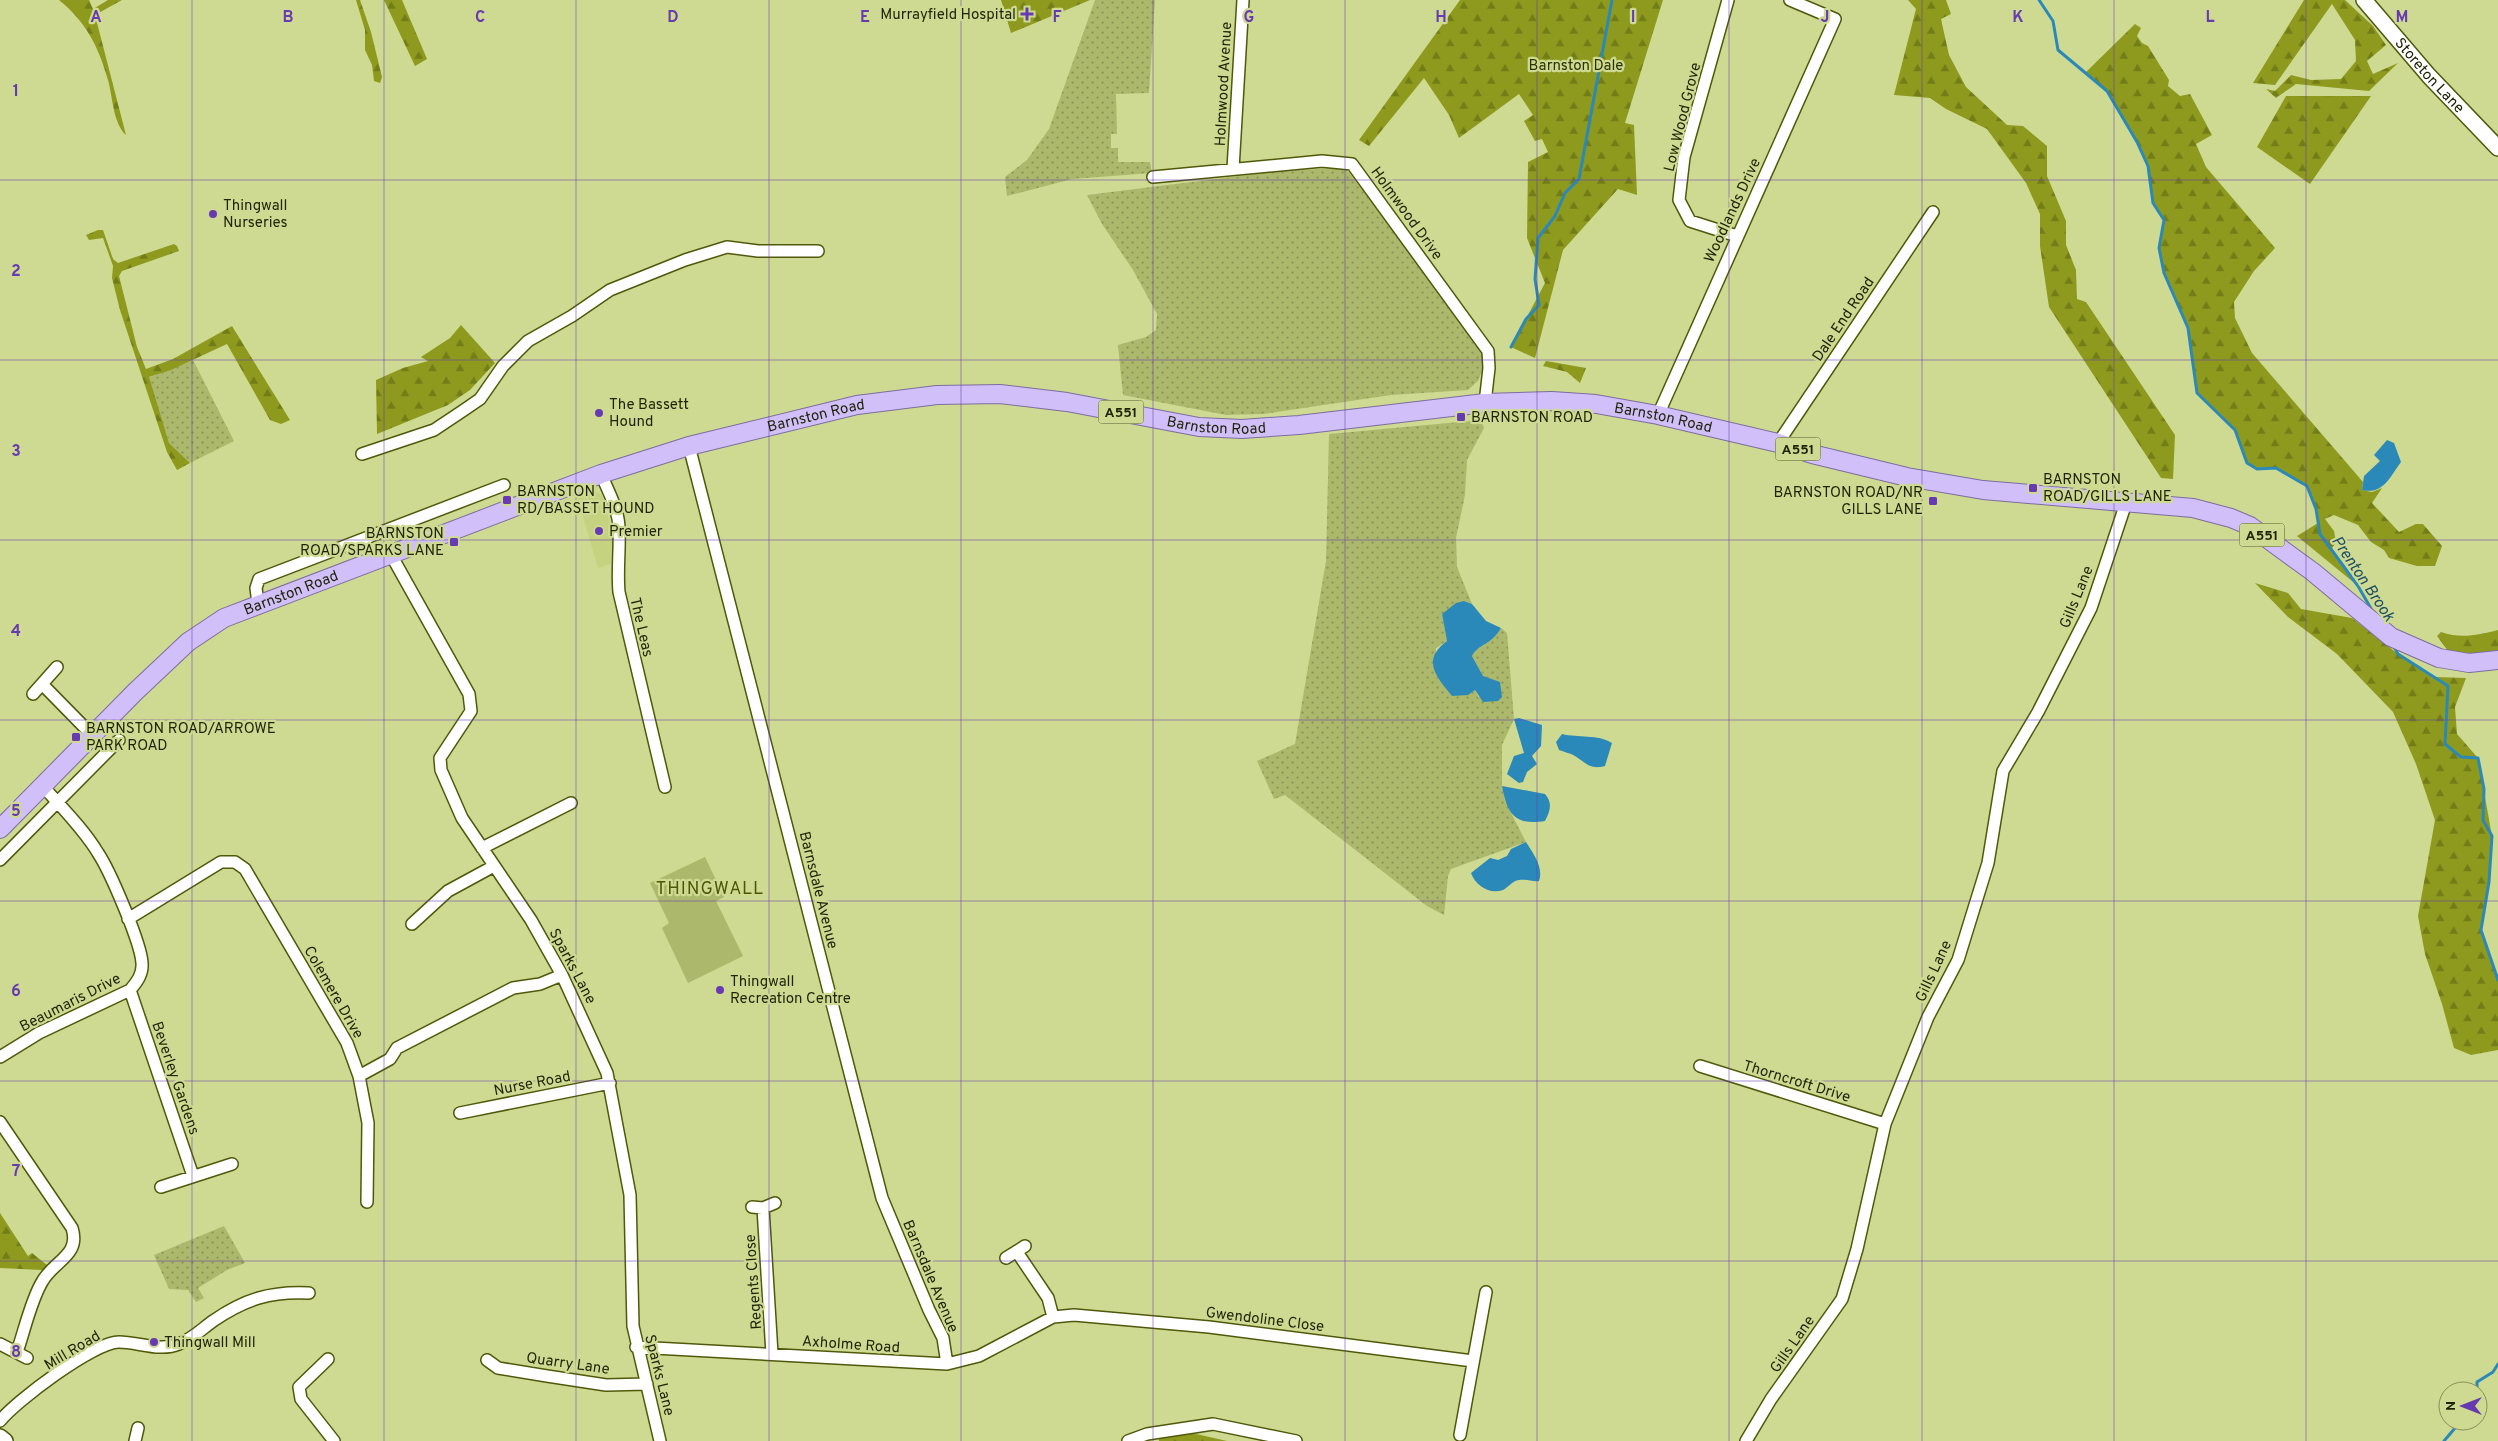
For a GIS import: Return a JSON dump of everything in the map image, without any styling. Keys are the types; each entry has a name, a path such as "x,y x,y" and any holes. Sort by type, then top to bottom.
{"main road":[{"name":"Barnston Road","path":"0,829 92,735 188,642 224,618 258,603 601,474 689,446 857,404 937,396 1000,394 1067,402 1199,427 1242,429 1299,425 1485,403 1552,401 1596,404 1658,415 1778,443 1812,454 1907,477 1973,489 2193,508 2231,518 2250,526 2313,572 2391,637 2439,658 2469,662 2498,660"}],"street":[{"name":"Holmwood Avenue","path":"1232,169 1243,0"},
{"name":"Low Wood Grove","path":"1728,0 1684,157 1679,200 1690,221 1737,236"},
{"name":"Woodlands Drive","path":"1658,415 1835,19 1790,0"},
{"name":"Storeton Lane","path":"2364,0 2429,76 2498,148"},
{"name":"Holmwood Drive","path":"1153,177 1322,161 1352,164 1488,351 1489,368 1485,403"},
{"name":"Dale End Road","path":"1778,443 1934,212"},
{"path":"362,454 434,430 480,399 503,366 528,341 572,316 610,290 685,260 726,247 758,251 818,251"},
{"name":"Barnsdale Avenue","path":"689,446 882,1198 943,1338 947,1364"},
{"name":"The Leas","path":"601,474 616,512 619,528 617,574 619,592 664,787"},
{"path":"258,603 256,588 259,579 504,485"},
{"name":"Gills Lane","path":"1746,1441 1771,1399 1842,1299 1857,1249 1885,1124 1928,1017 1958,960 1988,863 2003,771 2038,712 2090,608 2126,503"},
{"name":"Sparks Lane","path":"390,553 469,694 471,711 467,720 440,758 441,770 462,818 531,920 562,975 595,1043 610,1083 630,1195 633,1326 636,1347 647,1384 660,1441"},
{"path":"33,694 57,667"},
{"path":"42,684 92,735"},
{"path":"0,860 119,740"},
{"name":"Beaumaris Drive","path":"0,1057 39,1033 130,990 140,978 142,963 128,919 100,854 82,830 42,785"},
{"path":"482,848 571,803"},
{"name":"Colemere Drive","path":"128,919 221,862 235,862 245,869 347,1043 359,1076 368,1123 367,1202"},
{"path":"412,924 448,891 494,866"},
{"path":"359,1076 390,1059 397,1048 513,988 540,984 562,975"},
{"name":"Beverley Gardens","path":"130,990 193,1176"},
{"name":"Thorncroft Drive","path":"1700,1066 1885,1124"},
{"name":"Nurse Road","path":"460,1113 610,1083"},
{"path":"0,1122 72,1228 75,1237 72,1250 42,1281 22,1355 0,1344"},
{"path":"161,1187 232,1164"},
{"name":"Regents Close","path":"772,1354 757,1208 775,1203"},
{"path":"1006,1258 1021,1249 1048,1298 1053,1317"},
{"name":"Mill Road","path":"0,1421 6,1414 55,1376 107,1344 118,1342 156,1346 176,1345 252,1299 289,1292 309,1293"},
{"path":"1460,1435 1486,1292"},
{"name":"Gwendoline Close","path":"1053,1317 1074,1315 1209,1327 1473,1361"},
{"name":"Axholme Road","path":"636,1347 947,1364 979,1356 1053,1317"},
{"path":"299,1386 328,1359"},
{"name":"Quarry Lane","path":"487,1360 498,1368 606,1385 647,1384"},
{"path":"46,1368 55,1376"},
{"path":"287,1383 299,1386"},
{"path":"299,1386 301,1399 334,1441"},
{"path":"1128,1441 1147,1434 1213,1424 1296,1441"},
{"path":"135,1441 138,1428"},
{"path":"0,1436 5,1441"}],"shaded area":[{"path":"1095,0 1155,0 1149,93 1116,94 1117,134 1111,134 1111,148 1118,148 1118,162 1150,162 1152,173 1072,179 1007,196 1005,177 1027,160 1049,129"},
{"path":"1337,168 1347,170 1484,347 1483,368 1478,381 1468,390 1391,395 1263,414 1226,415 1123,395 1118,345 1146,337 1156,330 1157,314 1133,270 1102,224 1087,195 1281,171"},
{"path":"193,360 234,441 190,463 169,443 148,378"},
{"path":"1481,420 1484,428 1467,460 1465,495 1456,538 1457,567 1472,604 1464,601 1442,614 1447,641 1436,648 1436,674 1452,696 1475,690 1479,698 1483,676 1472,656 1478,649 1494,638 1501,628 1507,633 1514,719 1502,745 1502,786 1505,801 1526,842 1451,869 1448,876 1444,915 1427,906 1285,795 1274,799 1257,761 1295,744 1326,561 1329,434"},
{"path":"588,492 599,493 603,497 613,536 611,564 598,568 577,496"},
{"path":"705,857 724,897 716,901 743,956 688,983 662,928 669,923 650,883"},
{"path":"224,1226 245,1263 227,1270 198,1288 204,1298 196,1302 188,1290 169,1289 154,1255"}],"green space":[{"path":"59,0 89,0 93,9 108,0 122,0 95,15 126,135 118,123 107,77 95,44 76,16"},
{"path":"356,0 360,0 371,32 382,77 380,83 374,81 372,65 365,50 365,30"},
{"path":"384,0 402,0 427,59 415,66"},
{"name":"Murrayfield Hospital","path":"1001,0 1090,0 1011,33"},
{"name":"Barnston Dale","path":"1460,0 1663,0 1625,123 1634,125 1637,195 1618,189 1563,250 1535,358 1511,347 1545,283 1527,238 1528,162 1548,152 1542,139 1535,141 1524,121 1533,115 1519,94 1459,138 1449,115 1424,78 1369,146 1359,140"},
{"path":"1908,0 1946,0 1951,14 1941,19 1949,55 1966,87 2007,125 2023,126 2047,146 2047,176 2066,221 2066,245 2076,270 2077,299 2086,302 2175,435 2173,479 2161,478 2049,307 2040,246 2040,214 2026,183 1987,129 1946,109 1930,98 1894,95 1916,9"},
{"path":"2304,0 2345,0 2373,26 2386,45 2367,61 2373,74 2398,63 2369,91 2296,84 2276,98 2266,89 2275,91 2291,75 2311,80 2341,79 2356,61 2355,40 2332,4 2275,85 2253,83"},
{"path":"2135,24 2141,28 2137,36 2142,43 2148,46 2169,80 2168,86 2180,96 2190,94 2212,135 2196,144 2206,167 2275,248 2254,271 2234,302 2235,318 2252,353 2363,482 2362,490 2372,492 2382,488 2372,503 2399,532 2416,524 2423,524 2442,546 2435,566 2417,566 2389,558 2384,550 2371,542 2358,525 2334,515 2325,519 2334,531 2336,542 2331,550 2358,586 2297,536 2318,523 2316,509 2307,486 2277,468 2257,469 2247,463 2235,430 2197,393 2188,328 2164,273 2159,248 2164,220 2153,203 2148,166 2137,142 2107,91 2085,73"},
{"path":"2286,96 2371,96 2310,184 2257,147"},
{"path":"103,230 113,259 118,263 174,244 179,251 122,271 119,276 137,347 146,369 173,359 232,326 290,420 281,424 270,420 227,344 171,370 149,377 169,443 190,463 177,470 167,452 120,310 112,278 113,266 103,238 89,240 86,235"},
{"path":"461,325 495,363 470,390 448,405 377,434 376,380 403,368 428,361 421,357 450,338"},
{"path":"1546,361 1586,368 1580,383 1567,372 1543,366"},
{"path":"2255,583 2288,593 2301,609 2352,618 2398,654 2435,677 2466,678 2455,707 2457,734 2478,758 2492,836 2489,882 2481,930 2498,980 2498,1050 2471,1055 2454,1048 2442,1004 2425,954 2418,916 2435,820 2416,764 2393,712 2337,654 2288,617"},
{"path":"2498,630 2498,652 2476,655 2448,651 2437,636 2441,632 2463,636"},
{"path":"0,1213 28,1256 32,1253 47,1265 42,1270 0,1268"},
{"path":"1192,1433 1227,1441 1159,1441 1159,1437"}],"water":[{"path":"2387,440 2394,443 2401,462 2381,487 2369,491 2362,490 2364,476 2380,461 2374,455"},
{"path":"1464,601 1472,604 1486,621 1501,628 1494,638 1478,649 1472,656 1483,676 1500,682 1502,697 1498,701 1483,702 1475,690 1468,695 1452,696 1441,682 1434,668 1433,661 1435,655 1439,648 1447,641 1442,614 1456,603"},
{"path":"1519,718 1542,725 1541,746 1532,756 1537,764 1527,772 1523,782 1519,783 1507,774 1514,756 1524,753 1514,719"},
{"path":"1562,734 1601,738 1612,743 1605,766 1592,766 1573,755 1559,750 1556,742"},
{"path":"1502,786 1545,794 1548,797 1550,807 1545,821 1526,822 1514,816 1507,804"},
{"path":"1526,842 1539,866 1539,881 1517,881 1498,891 1488,890 1479,885 1471,873 1490,858 1498,860 1507,856 1511,849"}],"waterway":[{"path":"1511,347 1526,319 1539,305 1535,279 1538,238 1555,216 1565,193 1579,179 1612,0"},
{"name":"Prenton Brook","path":"2039,0 2053,21 2058,50 2107,91 2137,142 2148,166 2153,203 2164,220 2159,248 2164,273 2188,328 2197,393 2235,430 2247,463 2257,469 2276,468 2307,486 2316,509 2320,534 2358,586 2373,612"},
{"name":"Prenton Brook","path":"2393,645 2398,654 2448,686 2445,744 2461,757 2478,758 2484,789 2483,820 2492,836 2489,882 2481,930 2498,980"},
{"name":"Prenton Brook","path":"2479,1381 2493,1372 2498,1364"},
{"name":"Prenton Brook","path":"2444,1441 2452,1431"}],"place":[{"name":"Murrayfield Hospital","path":"1027,14"},
{"name":"Thingwall Nurseries","path":"213,214"},
{"name":"The Bassett Hound","path":"599,413"},
{"name":"BARNSTON ROAD","path":"1461,417"},
{"name":"BARNSTON ROAD/GILLS LANE","path":"2033,488"},
{"name":"BARNSTON RD/BASSET HOUND","path":"507,500"},
{"name":"BARNSTON ROAD/NR GILLS LANE","path":"1933,501"},
{"name":"Premier","path":"599,531"},
{"name":"BARNSTON ROAD/SPARKS LANE","path":"454,542"},
{"name":"BARNSTON ROAD/ARROWE PARK ROAD","path":"76,737"},
{"name":"Thingwall Recreation Centre","path":"720,990"},
{"name":"Thingwall Mill","path":"154,1342"}],"district":[{"name":"THINGWALL","path":"710,888"}]}
